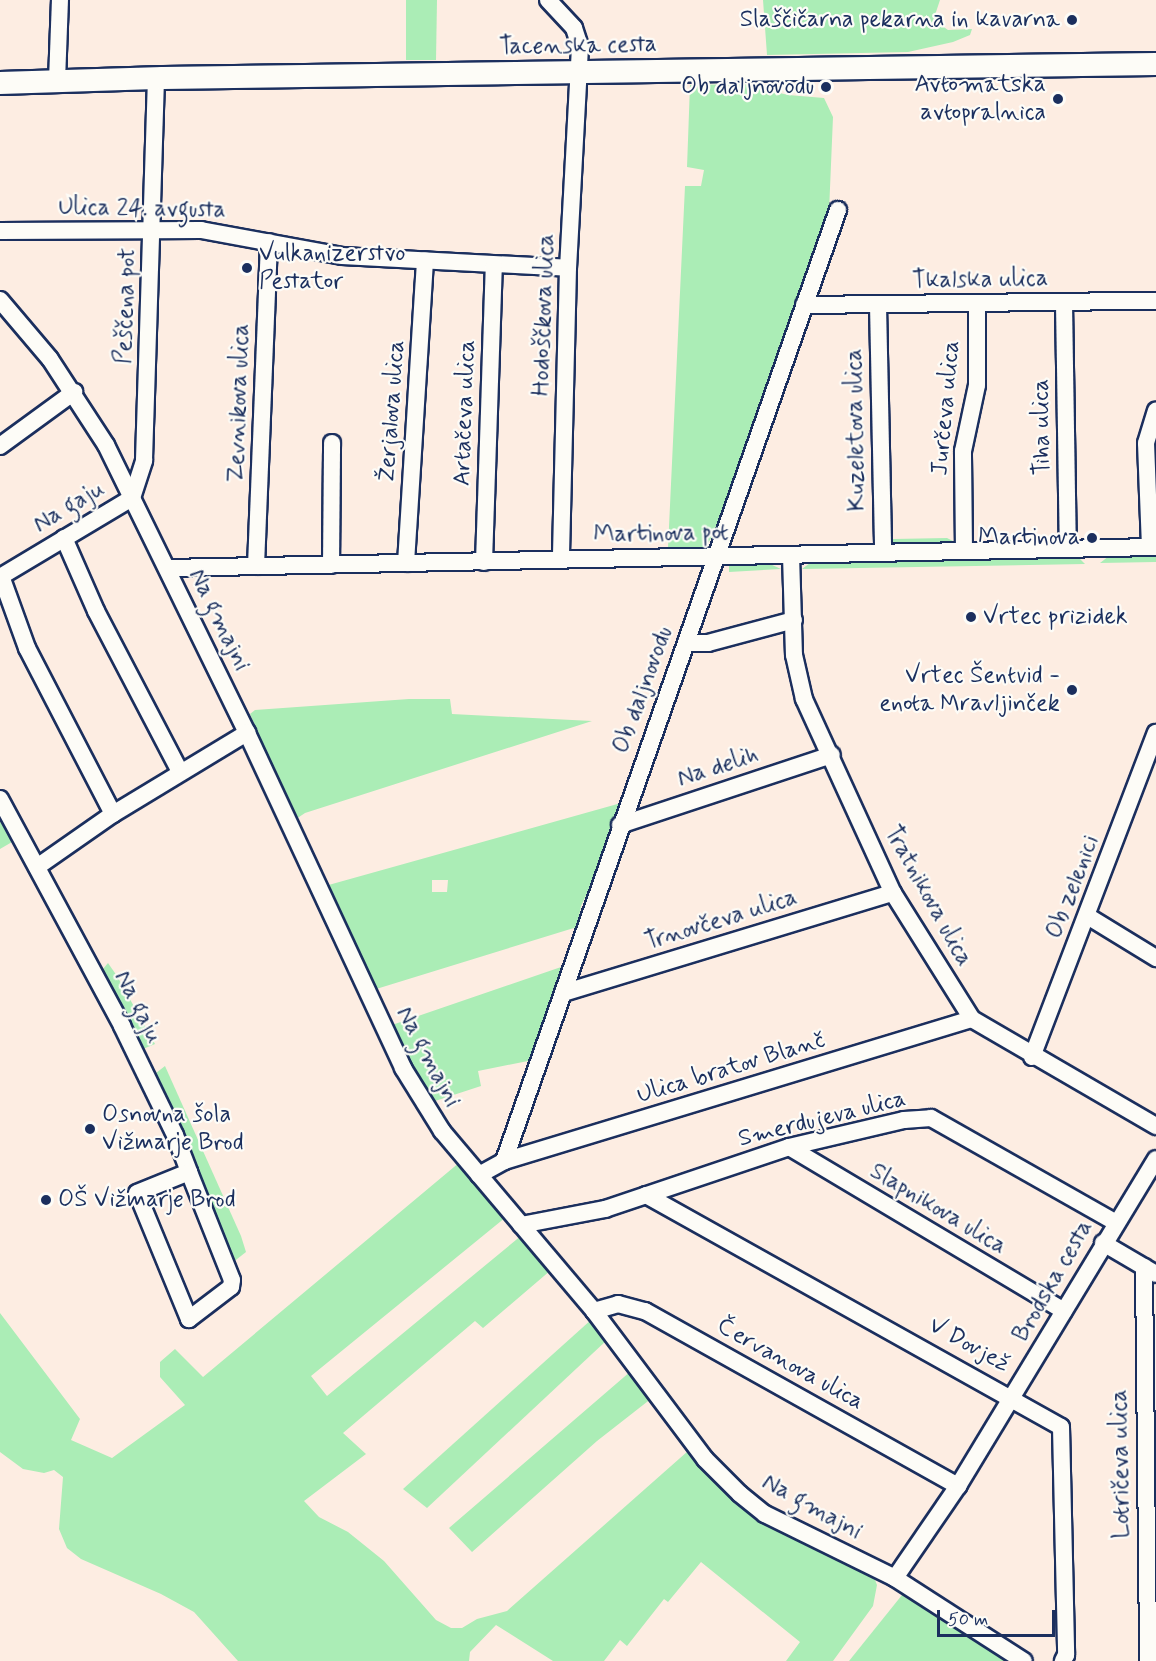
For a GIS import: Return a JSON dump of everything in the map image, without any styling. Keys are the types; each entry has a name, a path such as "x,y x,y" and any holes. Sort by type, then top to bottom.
{"main road":[{"name":"Tacenska cesta","path":"0,83 156,78 1156,64"}],"street":[{"path":"57,81 60,0"},
{"name":"Hodoščkova ulica","path":"548,0 577,34 579,73 568,268 561,560"},
{"name":"Peščena pot","path":"132,498 144,460 153,231 156,78"},
{"name":"Ob daljnovodu","path":"504,1161 620,825 838,210"},
{"name":"Ulica 24. avgusta","path":"0,231 201,230 342,256 494,266 568,268"},
{"name":"Zevnikova ulica","path":"256,566 269,242"},
{"name":"Žerjalova ulica","path":"406,563 425,261"},
{"name":"Artačeva ulica","path":"484,562 494,266"},
{"name":"Na gmajni","path":"0,300 75,392 106,445 247,733 403,1068 442,1131 594,1311 705,1460 740,1494 765,1514 895,1578 1024,1661"},
{"name":"Tkalska ulica","path":"804,305 976,306 1156,302"},
{"name":"Tiha ulica","path":"1064,303 1068,549"},
{"name":"Kuzeletova ulica","path":"878,305 883,553"},
{"name":"Jurčeva ulica","path":"964,551 963,451 977,385 976,306"},
{"path":"0,446 75,392"},
{"path":"1153,547 1146,443 1156,411"},
{"path":"331,565 332,443"},
{"name":"Na gaju","path":"113,814 27,648 0,576 132,498"},
{"path":"64,538 96,611 180,772"},
{"name":"Martinova pot","path":"168,568 1153,547"},
{"name":"Tratnikova ulica","path":"791,555 794,655 804,699 832,755 893,893 972,1019 1032,1057 1156,1126"},
{"path":"686,643 708,643 794,620"},
{"path":"37,867 113,814 247,733"},
{"name":"Ob zelenici","path":"1032,1057 1089,917 1154,743"},
{"name":"Na delih","path":"620,825 832,755"},
{"name":"Na gaju","path":"0,799 122,1026 189,1172 232,1280 231,1287 189,1319 137,1193 189,1172"},
{"name":"Trnovčeva ulica","path":"563,993 893,893"},
{"path":"1089,917 1156,958"},
{"name":"Ulica bratov Blanč","path":"504,1161 972,1019"},
{"name":"Smerdujeva ulica","path":"521,1224 605,1209 789,1147 904,1120 931,1118 1115,1222"},
{"name":"Slapnikova ulica","path":"789,1147 1064,1311"},
{"name":"Brodska cesta","path":"895,1578 958,1486 1014,1398 1115,1222 1156,1159"},
{"path":"479,1175 504,1161"},
{"name":"V Dovjež","path":"646,1194 1014,1398 1061,1427 1066,1655 1063,1661"},
{"path":"1103,1243 1150,1270"},
{"name":"Lotričeva ulica","path":"1148,1661 1150,1270"},
{"name":"Červanova ulica","path":"594,1311 618,1304 638,1308 958,1486"}],"green space":[{"path":"406,0 437,0 436,60 406,60"},
{"path":"763,0 940,0 935,15 938,23 948,30 972,29 970,35 953,42 908,52 767,55"},
{"path":"744,84 788,95 824,98 833,117 829,212 721,524 705,547 668,548 685,186 701,186 704,170 687,167 690,85"},
{"path":"947,538 953,541 946,545 891,544 893,539"},
{"path":"1156,555 1156,562 1100,563 1109,556"},
{"path":"1078,557 1085,564 802,569 810,563"},
{"path":"770,564 781,569 729,572 729,565"},
{"path":"409,699 450,699 452,714 592,721 305,813 296,819 250,714 255,710"},
{"path":"621,803 596,874 581,906 577,927 373,990 325,886","holes":["432,880 448,880 447,892 432,892"]},
{"path":"0,821 12,842 0,849"},
{"path":"108,963 155,1044 143,1049 105,978 103,969"},
{"path":"564,966 533,1060 478,1071 481,1086 432,1102 389,1026"},
{"path":"165,1066 241,1236 246,1252 232,1263 156,1073"},
{"path":"460,1162 506,1217 311,1376 327,1396 522,1235 551,1270 483,1328 475,1321 343,1433 366,1454 304,1501 319,1517 348,1532 384,1561 436,1620 451,1628 462,1628 477,1619 507,1611 688,1451 750,1515 873,1575 877,1585 873,1606 833,1661 786,1661 800,1642 701,1562 668,1602 664,1599 627,1646 620,1640 604,1661 553,1661 496,1625 470,1652 469,1661 238,1661 194,1612 161,1594 81,1559 67,1548 59,1529 63,1477 54,1470 44,1473 23,1469 0,1452 0,1313 80,1419 71,1440 112,1458 185,1405 160,1377 160,1362 175,1349 203,1377"},
{"path":"592,1319 607,1340 427,1508 403,1489"},
{"path":"631,1371 652,1398 597,1441 472,1552 449,1528"},
{"path":"902,1595 909,1595 1013,1661 849,1661"}],"place":[{"name":"Slaščičarna pekarna in kavarna","path":"1072,20"},
{"name":"Ob daljnovodu","path":"826,87"},
{"name":"Avtomatska avtopralnica","path":"1058,99"},
{"name":"Vulkanizerstvo Pestator","path":"247,268"},
{"name":"Martinova","path":"1092,538"},
{"name":"Vrtec prizidek","path":"971,617"},
{"name":"Vrtec Šentvid - enota Mravljinček","path":"1072,690"},
{"name":"Osnovna šola Vižmarje Brod","path":"90,1129"},
{"name":"OŠ Vižmarje Brod","path":"46,1200"}]}
